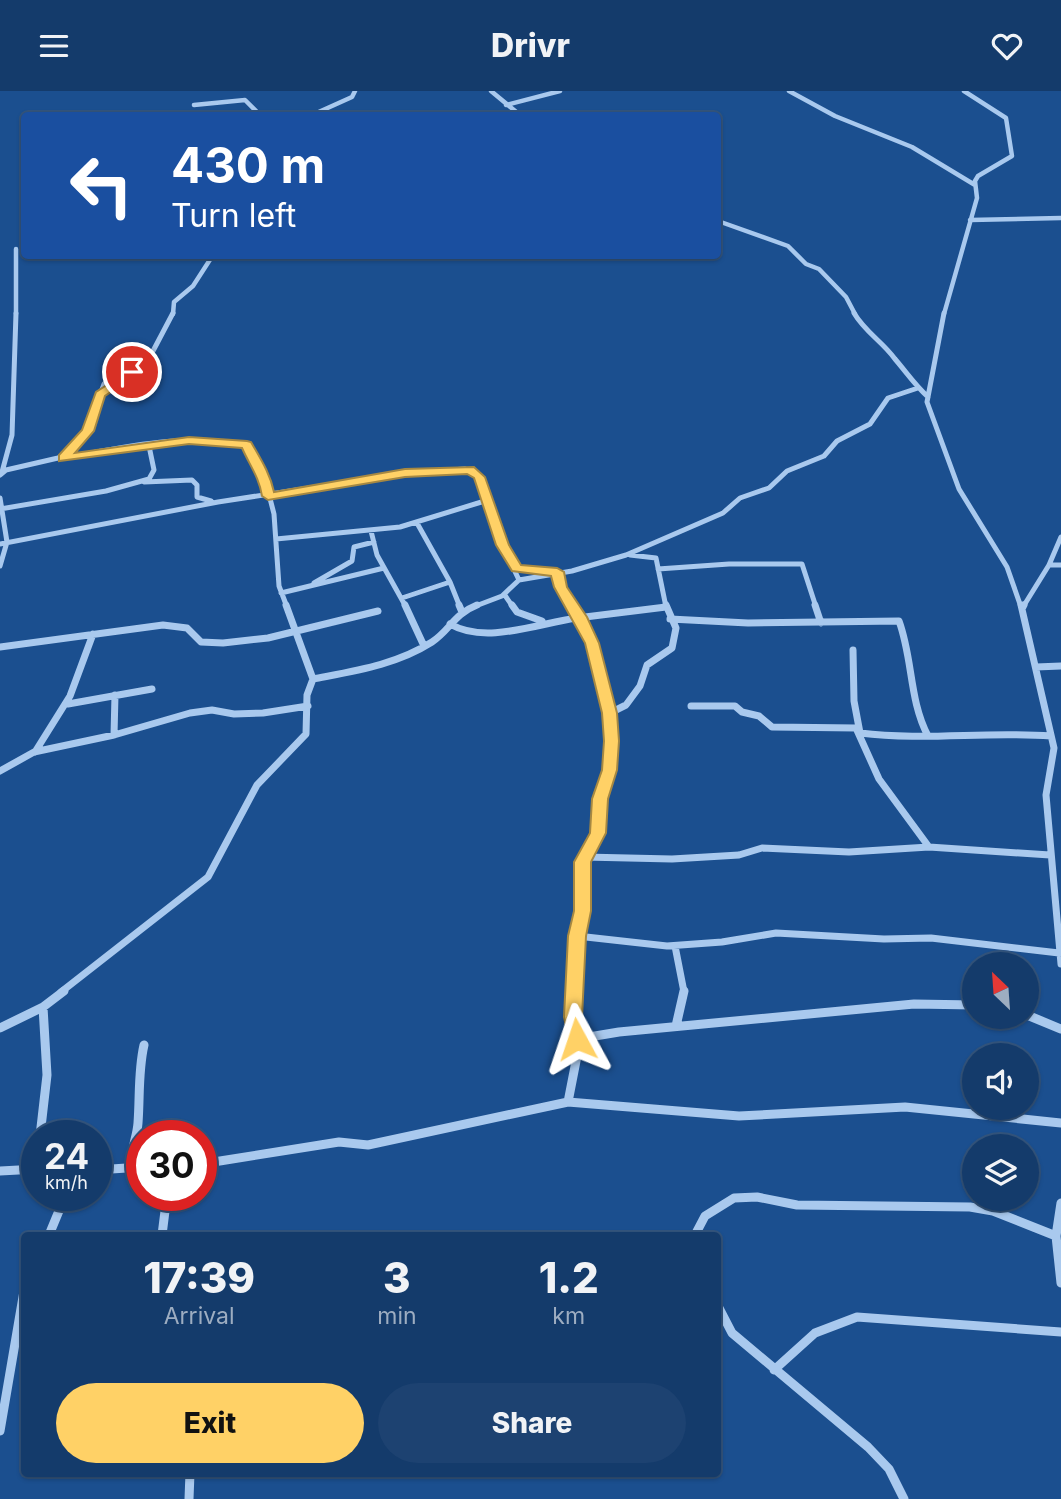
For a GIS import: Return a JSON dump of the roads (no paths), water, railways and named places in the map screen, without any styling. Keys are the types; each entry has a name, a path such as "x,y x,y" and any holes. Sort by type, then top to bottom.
{"street":[{"path":"319,112 352,97 355,91"},
{"path":"491,91 516,112"},
{"path":"506,104 560,91"},
{"path":"789,91 835,116 912,147 975,185"},
{"path":"964,91 1000,113 1009,125 1008,138 1012,156 978,176 975,185 977,198 941,324 928,397 949,469 958,489 1001,555 1023,608 1028,645 1045,699 1051,736 1058,748 1046,795 1061,964"},
{"path":"194,105 245,100 257,112"},
{"path":"970,220 1061,218"},
{"path":"721,222 772,238 788,246 806,264 819,269 846,297 864,330 895,358 918,389 928,397"},
{"path":"0,473 10,456 12,395 17,375 16,249"},
{"path":"64,458 88,431 100,394 113,374 153,351 155,342 173,322 174,302 192,286 210,259"},
{"path":"516,569 572,571 625,555 723,513 744,496 769,488 787,471 824,456 837,441 870,424 888,398 918,389"},
{"path":"0,473 64,458 149,446 203,440 247,445 256,467 264,474 276,539 275,561 281,593 313,679"},
{"path":"141,482 154,475 149,446"},
{"path":"3,543 218,502 405,473 465,469 479,477 503,545 519,580"},
{"path":"2,509 141,482 192,480 196,482 199,499 218,502"},
{"path":"0,498 3,543 0,566"},
{"path":"276,539 371,531 417,523 488,500"},
{"path":"417,523 450,582 462,612"},
{"path":"371,531 384,568 425,646"},
{"path":"1023,608 1049,565 1061,537"},
{"path":"311,586 325,574 352,561 355,556 354,547 373,542"},
{"path":"610,713 626,705 640,686 647,665 673,648 676,628 666,607 659,569 653,555 625,555"},
{"path":"659,569 729,563 802,563 821,623"},
{"path":"1049,565 1061,565"},
{"path":"281,593 384,568"},
{"path":"0,1028 43,1007 208,877 257,785 306,734 309,685 313,679 373,668 425,646 462,612 504,594 519,580 554,572"},
{"path":"554,572 592,643 610,713 610,770 600,799 598,833 584,857 583,911 577,936 573,1017 577,1039 575,1076 568,1102"},
{"path":"402,598 450,582"},
{"path":"504,594 517,612 546,622"},
{"path":"450,624 462,632 477,632 666,607"},
{"path":"0,647 178,626 187,628 198,642 205,643 295,631 343,617 377,611"},
{"path":"670,619 821,623 900,621 911,668 914,708 928,736"},
{"path":"34,752 68,703 93,634"},
{"path":"853,650 854,701 860,736 879,779 929,847"},
{"path":"1036,667 1061,666"},
{"path":"68,703 152,689"},
{"path":"114,735 115,695"},
{"path":"0,771 34,752 114,735 203,711 248,714 308,706"},
{"path":"691,706 736,707 741,712 759,716 772,727 847,726 860,736 928,736 1015,731 1051,736"},
{"path":"584,857 672,859 739,855 762,848 849,852 929,847 1051,855"},
{"path":"577,936 675,946 793,934 949,939 1059,953"},
{"path":"675,946 684,991 676,1026"},
{"path":"577,1039 676,1026 915,1005 962,1005"},
{"path":"42,1120 48,1068 43,1007"},
{"path":"1040,1020 1061,1029"},
{"path":"138,1120 138,1079 144,1045"},
{"path":"217,1161 339,1142 368,1145 568,1102 739,1117 905,1107 1061,1123"},
{"path":"0,1171 21,1170"},
{"path":"696,1232 701,1220 711,1211 734,1198 757,1197 797,1205 970,1207 993,1211 1056,1236"},
{"path":"1061,1203 1056,1236 1061,1283"},
{"path":"50,1232 59,1211"},
{"path":"162,1232 165,1211"},
{"path":"0,1431 21,1308"},
{"path":"721,1311 733,1333 868,1447 889,1469 904,1499"},
{"path":"774,1370 815,1333 857,1317 916,1319 1061,1332"},
{"path":"189,1499 190,1477"}]}
